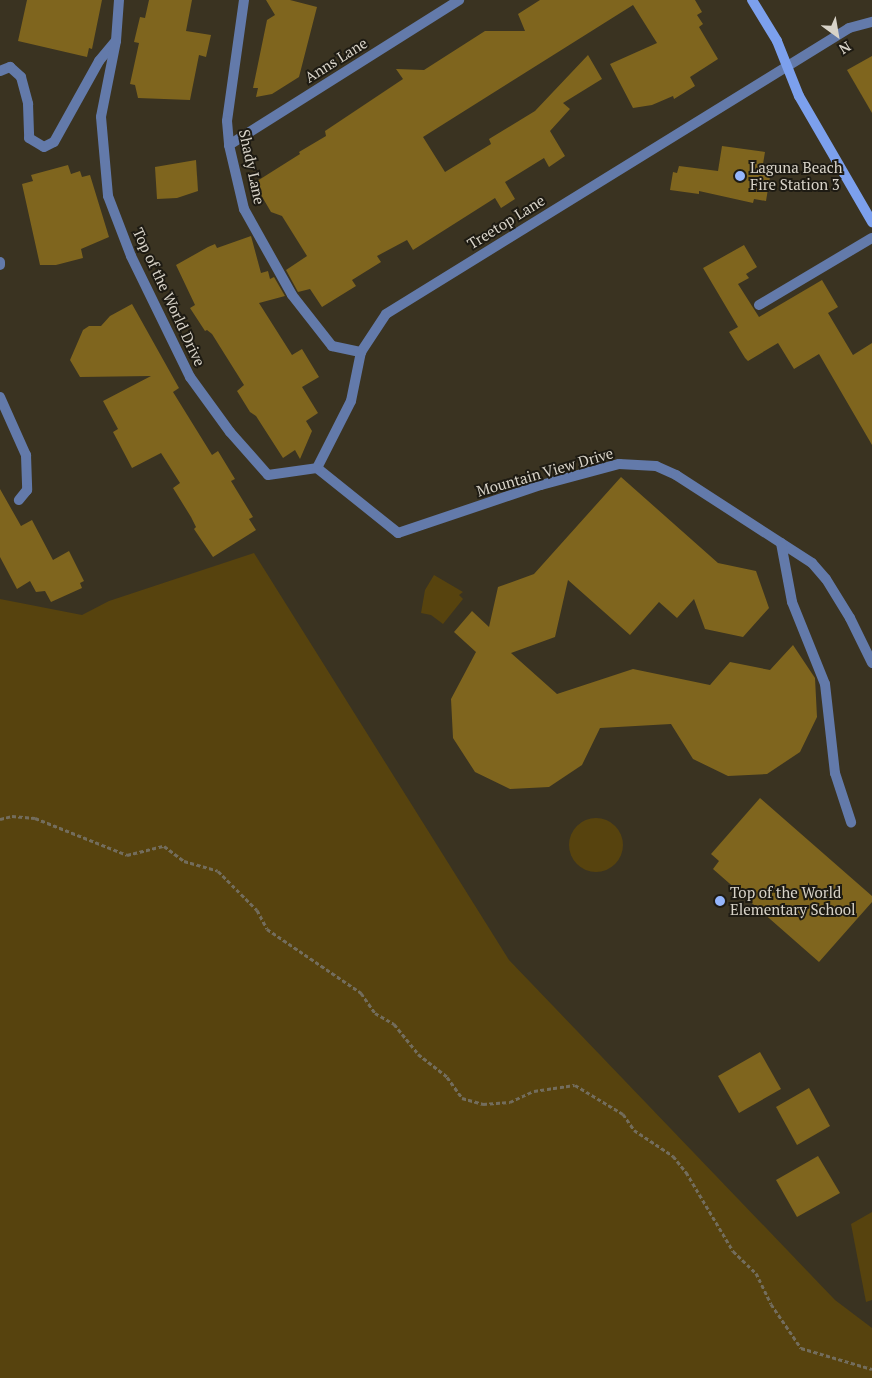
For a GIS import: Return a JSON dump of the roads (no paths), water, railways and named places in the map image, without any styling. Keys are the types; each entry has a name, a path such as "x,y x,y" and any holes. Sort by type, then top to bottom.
{"main road":[{"path":"752,0 777,41 799,96 872,222"}],"street":[{"name":"Top of the World Drive","path":"119,0 116,41 101,117 108,196 130,256 190,377 230,432 268,475 317,468"},
{"name":"Shady Lane","path":"244,0 233,60 227,121 229,145 244,209 292,295 332,346 361,352"},
{"name":"Anns Lane","path":"229,145 459,0"},
{"name":"Treetop Lane","path":"317,468 351,401 361,352 386,314 849,28 872,22"},
{"path":"0,70 10,67 21,77 28,104 29,138 44,147 54,142 99,61 116,41"},
{"path":"759,305 872,238"},
{"path":"0,397 26,454 27,490 19,500"},
{"name":"Mountain View Drive","path":"317,468 398,533 542,485 620,464 656,466 676,474 812,563 826,579 850,618 872,664"},
{"path":"781,543 792,602 825,684 835,772 851,822"}],"place":[{"name":"Laguna Beach Fire Station 3","path":"740,176"},
{"name":"Top of the World Elementary School","path":"720,901"}]}
